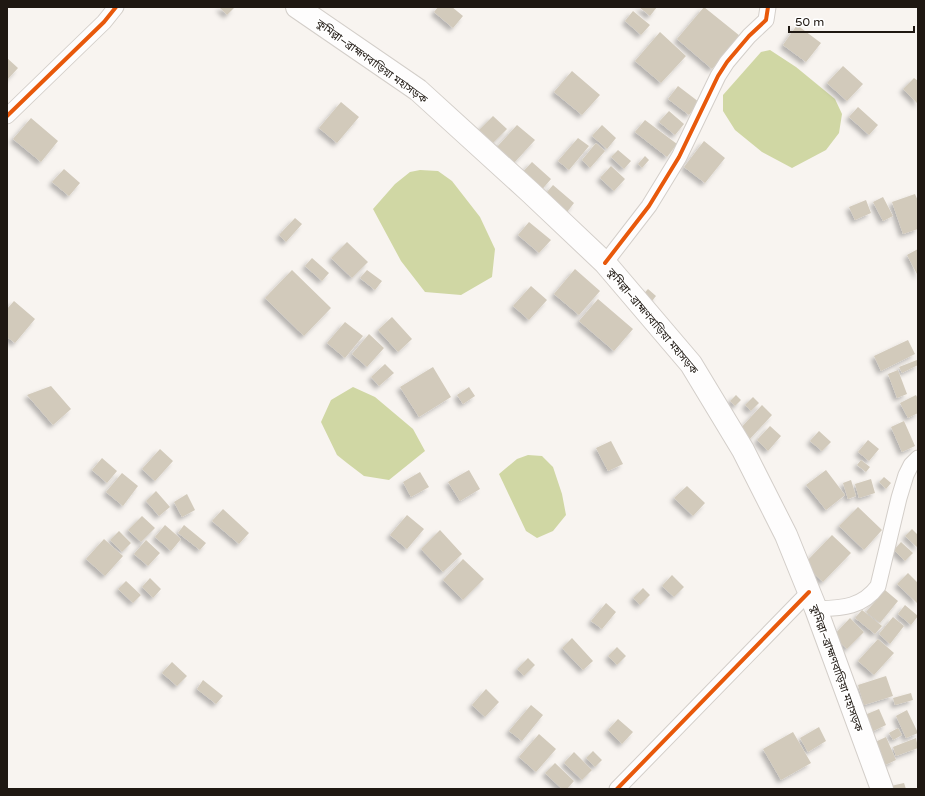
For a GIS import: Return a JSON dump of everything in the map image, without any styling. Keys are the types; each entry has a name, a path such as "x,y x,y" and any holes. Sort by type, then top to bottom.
{"highway":[{"name":"কুমিল্লা–ব্রাহ্মণবাড়িয়া মহাসড়ক","path":"297,7 418,90 605,263 691,364 743,450 786,535 882,789"}],"street":[{"path":"7,116 104,22 116,7"},
{"path":"605,263 649,206 679,157 718,76 727,62 749,36 766,20 768,7"},
{"path":"617,789 812,601 842,607 861,603 873,593 878,586 903,483 911,466 918,458"}],"shaded area":[{"path":"770,50 796,67 835,99 842,114 839,133 826,150 792,168 762,152 735,130 723,111 723,95 761,52"},
{"path":"420,170 438,171 452,181 480,217 495,249 492,277 461,295 425,292 401,261 373,209 395,184 410,172"},
{"path":"353,387 375,397 413,429 425,451 389,480 364,476 337,455 321,422 331,400"},
{"path":"528,455 542,456 553,467 562,494 566,515 553,531 537,538 526,531 499,474 517,459"}],"building":[{"path":"219,7 235,7 227,15"},
{"path":"438,7 452,7 463,16 453,28 434,12"},
{"path":"639,7 657,7 650,16"},
{"path":"704,7 740,36 712,69 677,39"},
{"path":"633,11 650,25 641,35 625,21"},
{"path":"797,25 821,43 806,62 783,45"},
{"path":"660,32 686,56 661,83 635,61"},
{"path":"7,58 18,68 7,80"},
{"path":"843,66 863,84 847,101 827,83"},
{"path":"572,71 600,95 582,115 554,92"},
{"path":"914,78 918,81 918,104 903,89"},
{"path":"678,86 699,102 689,115 668,99"},
{"path":"341,102 359,117 337,143 319,128"},
{"path":"858,107 878,125 869,135 849,117"},
{"path":"669,111 684,124 675,135 659,122"},
{"path":"493,116 507,129 493,143 479,130"},
{"path":"31,118 58,141 41,162 13,139"},
{"path":"645,120 677,144 667,157 635,132"},
{"path":"517,125 535,140 514,163 497,147"},
{"path":"602,125 616,138 607,149 592,136"},
{"path":"578,138 589,146 569,170 558,161"},
{"path":"704,141 725,158 705,183 684,167"},
{"path":"596,143 605,151 590,168 582,160"},
{"path":"618,150 631,161 624,169 611,157"},
{"path":"645,156 649,160 642,168 638,164"},
{"path":"532,162 551,179 539,193 519,176"},
{"path":"611,166 625,179 614,191 600,178"},
{"path":"64,169 80,183 69,196 52,182"},
{"path":"553,185 574,203 564,216 542,198"},
{"path":"915,194 918,201 918,229 903,234 892,202"},
{"path":"883,197 893,216 883,221 873,202"},
{"path":"866,200 871,213 855,220 849,207"},
{"path":"295,218 302,224 286,242 279,235"},
{"path":"529,222 551,240 539,253 518,235"},
{"path":"347,242 368,262 352,278 331,258"},
{"path":"918,249 918,276 907,255"},
{"path":"312,258 329,273 322,281 305,266"},
{"path":"575,269 600,291 579,315 554,294"},
{"path":"292,270 331,308 304,336 265,298"},
{"path":"367,270 382,281 375,290 360,278"},
{"path":"531,286 547,300 529,320 513,306"},
{"path":"648,289 656,296 648,306 639,299"},
{"path":"598,299 633,329 614,351 579,321"},
{"path":"14,301 35,319 15,343 7,337 7,309"},
{"path":"392,317 412,339 398,352 378,330"},
{"path":"345,322 363,336 345,358 327,343"},
{"path":"369,334 384,348 367,367 352,354"},
{"path":"908,340 915,354 881,371 874,356"},
{"path":"917,360 918,365 902,373 899,367"},
{"path":"385,364 394,373 379,386 371,377"},
{"path":"433,367 451,397 419,417 400,387"},
{"path":"898,370 907,394 897,398 888,374"},
{"path":"51,386 71,409 53,425 27,395"},
{"path":"469,387 475,396 463,404 457,395"},
{"path":"736,395 741,400 735,406 730,401"},
{"path":"916,395 918,399 918,413 908,418 900,403"},
{"path":"753,397 759,403 751,411 745,405"},
{"path":"762,405 772,415 748,441 738,431"},
{"path":"904,421 915,446 902,452 891,427"},
{"path":"770,426 781,436 768,451 757,440"},
{"path":"819,431 831,442 822,451 810,441"},
{"path":"868,440 879,449 869,461 858,452"},
{"path":"611,441 623,464 608,471 596,448"},
{"path":"160,449 173,461 155,481 142,469"},
{"path":"102,458 117,471 107,483 92,470"},
{"path":"861,460 870,467 866,472 857,465"},
{"path":"469,470 480,489 460,501 448,482"},
{"path":"826,470 845,495 826,510 806,485"},
{"path":"420,472 429,487 411,497 403,482"},
{"path":"122,473 138,486 123,506 106,492"},
{"path":"884,477 891,483 886,489 879,482"},
{"path":"871,479 875,493 859,498 855,484"},
{"path":"851,480 856,496 848,499 843,483"},
{"path":"687,486 705,503 693,516 674,498"},
{"path":"156,491 170,507 159,516 146,501"},
{"path":"187,494 195,510 182,517 174,502"},
{"path":"858,507 882,530 864,550 839,526"},
{"path":"223,509 249,533 239,544 212,521"},
{"path":"407,515 424,529 407,549 390,535"},
{"path":"142,516 155,528 141,542 128,530"},
{"path":"165,525 181,539 171,551 155,537"},
{"path":"184,525 206,543 200,550 178,533"},
{"path":"912,529 918,535 918,548 905,536"},
{"path":"440,530 462,554 443,572 421,549"},
{"path":"119,531 131,543 122,552 110,540"},
{"path":"832,535 851,553 823,582 804,564"},
{"path":"104,539 123,556 105,576 86,559"},
{"path":"146,540 160,553 148,566 134,554"},
{"path":"901,542 913,553 905,561 894,550"},
{"path":"463,559 484,579 463,600 443,580"},
{"path":"908,573 918,583 917,603 897,584"},
{"path":"672,575 684,587 674,597 662,586"},
{"path":"150,578 161,589 153,598 142,587"},
{"path":"126,581 141,595 133,603 118,589"},
{"path":"643,588 650,595 640,605 633,598"},
{"path":"885,590 898,601 880,623 866,612"},
{"path":"606,603 616,612 602,629 591,621"},
{"path":"905,605 918,616 911,625 898,614"},
{"path":"862,610 882,626 875,634 855,618"},
{"path":"893,617 904,626 890,644 879,634"},
{"path":"850,618 864,632 847,649 833,636"},
{"path":"572,638 593,661 583,670 562,648"},
{"path":"878,639 894,653 874,675 858,661"},
{"path":"617,647 626,656 617,665 608,656"},
{"path":"528,658 535,665 524,676 517,669"},
{"path":"172,662 187,676 177,686 162,673"},
{"path":"886,676 893,696 864,705 858,685"},
{"path":"203,680 223,696 216,704 197,689"},
{"path":"486,689 499,702 485,717 472,705"},
{"path":"911,693 913,700 895,705 893,698"},
{"path":"531,705 543,715 522,741 509,731"},
{"path":"879,709 886,725 867,734 860,717"},
{"path":"907,710 918,733 906,738 896,716"},
{"path":"618,719 633,732 622,744 608,730"},
{"path":"819,727 826,741 808,752 800,738"},
{"path":"898,728 902,735 893,740 889,733"},
{"path":"793,732 811,763 781,780 763,749"},
{"path":"539,734 556,749 536,772 519,757"},
{"path":"886,737 896,760 883,766 873,743"},
{"path":"916,738 918,748 896,756 893,747"},
{"path":"593,751 602,760 595,767 586,758"},
{"path":"574,752 592,770 582,780 564,763"},
{"path":"555,763 574,781 567,789 562,789 545,773"},
{"path":"904,783 906,789 892,789 891,786"}],"cycle path":[{"path":"7,116 104,22 116,7"},
{"path":"605,263 649,206 679,157 718,76 727,62 749,36 766,20 768,7"},
{"path":"617,789 809,592"}]}
